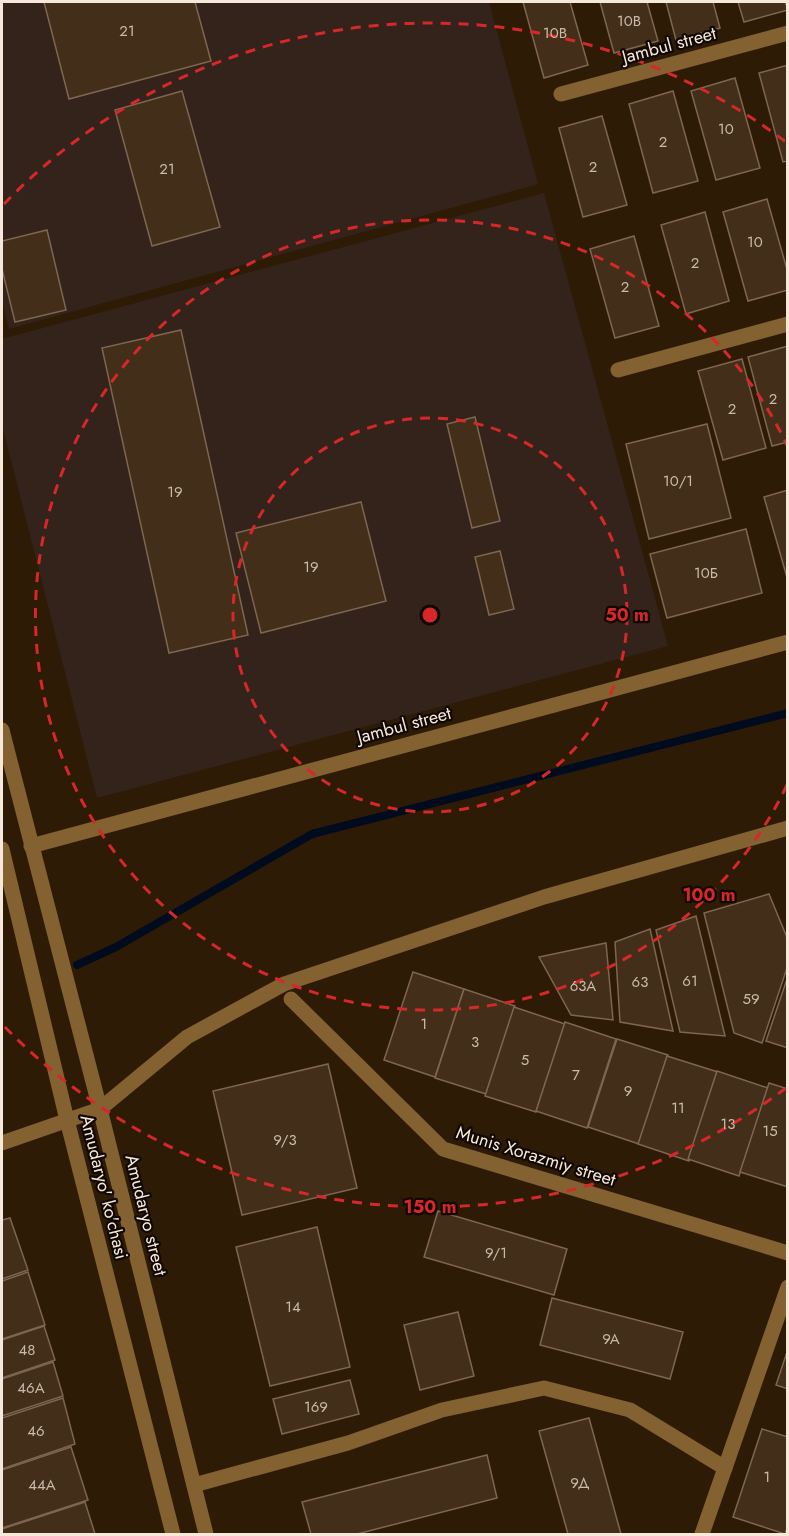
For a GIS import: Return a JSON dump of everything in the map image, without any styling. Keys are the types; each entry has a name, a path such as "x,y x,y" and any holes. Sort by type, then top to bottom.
{"street":[{"name":"Jambul street","path":"561,94 788,33"},
{"path":"618,370 788,324"},
{"name":"Jambul street","path":"31,846 788,642"},
{"name":"Amudaryo street","path":"2,730 206,1534"},
{"path":"2,1143 99,1109 187,1037 284,984 544,897 788,828"},
{"name":"Amudaryo' ko'chasi","path":"2,849 67,1120 173,1534"},
{"name":"Munis Xorazmiy street","path":"291,999 443,1149 788,1253"},
{"path":"702,1534 788,1287"},
{"path":"194,1485 348,1443 442,1410 544,1389 630,1410 725,1468"}],"shaded area":[{"path":"2,2 489,2 538,184 9,329 2,301"},
{"path":"544,193 668,646 97,798 2,425 2,339"}],"building":[{"path":"44,2 195,2 211,61 69,99"},
{"path":"523,2 570,2 588,65 544,78"},
{"path":"600,2 647,2 658,41 614,53"},
{"path":"666,2 713,2 720,28 676,40"},
{"path":"738,2 785,2 788,10 744,22"},
{"path":"788,65 788,161 783,162 759,73"},
{"path":"735,78 760,168 716,180 691,91"},
{"path":"182,91 220,227 152,246 115,110"},
{"path":"673,91 698,181 653,193 629,104"},
{"path":"602,116 627,205 583,217 559,128"},
{"path":"767,199 788,273 788,290 748,301 723,212"},
{"path":"705,212 729,301 686,314 661,225"},
{"path":"47,230 66,310 15,322 2,269 2,241"},
{"path":"634,236 659,326 615,338 590,249"},
{"path":"181,330 248,635 169,653 102,348"},
{"path":"788,346 788,442 772,446 748,357"},
{"path":"742,359 766,448 723,460 698,371"},
{"path":"475,417 500,521 472,528 447,424"},
{"path":"707,424 731,518 649,539 626,444"},
{"path":"788,490 788,581 764,497"},
{"path":"361,502 386,601 261,633 236,533"},
{"path":"746,529 762,593 667,618 650,554"},
{"path":"500,551 514,609 489,615 475,557"},
{"path":"769,894 788,940 788,965 762,1043 734,1033 704,913"},
{"path":"696,916 725,1036 680,1032 656,930"},
{"path":"650,929 673,1031 620,1022 615,942"},
{"path":"606,943 613,1020 571,1015 539,957"},
{"path":"413,972 464,989 435,1077 384,1060"},
{"path":"788,976 788,1048 766,1041"},
{"path":"464,989 515,1006 486,1094 435,1078"},
{"path":"514,1007 565,1024 536,1112 485,1096"},
{"path":"565,1022 616,1039 587,1128 536,1111"},
{"path":"617,1039 668,1055 639,1144 588,1127"},
{"path":"667,1056 718,1072 689,1161 638,1144"},
{"path":"328,1064 357,1188 242,1215 213,1091"},
{"path":"717,1071 768,1088 739,1176 688,1159"},
{"path":"769,1083 788,1089 788,1187 740,1172"},
{"path":"438,1211 567,1249 554,1295 424,1257"},
{"path":"10,1218 28,1270 2,1279 2,1220"},
{"path":"317,1227 350,1367 270,1386 236,1247"},
{"path":"28,1272 45,1325 2,1339 2,1281"},
{"path":"552,1298 683,1332 670,1379 540,1345"},
{"path":"458,1312 474,1376 420,1390 404,1325"},
{"path":"44,1326 55,1360 2,1378 2,1340"},
{"path":"788,1349 788,1389 776,1385"},
{"path":"53,1362 63,1396 2,1416 2,1379"},
{"path":"350,1380 359,1414 282,1434 273,1399"},
{"path":"63,1398 75,1444 2,1469 2,1418"},
{"path":"589,1418 621,1534 568,1534 539,1431"},
{"path":"762,1429 788,1437 788,1525 785,1534 733,1517"},
{"path":"71,1447 88,1500 2,1528 2,1470"},
{"path":"487,1455 497,1498 357,1534 311,1534 302,1502"},
{"path":"85,1502 95,1534 2,1534 2,1529"}],"waterway":[{"path":"77,965 116,947 312,834 788,713"}]}
